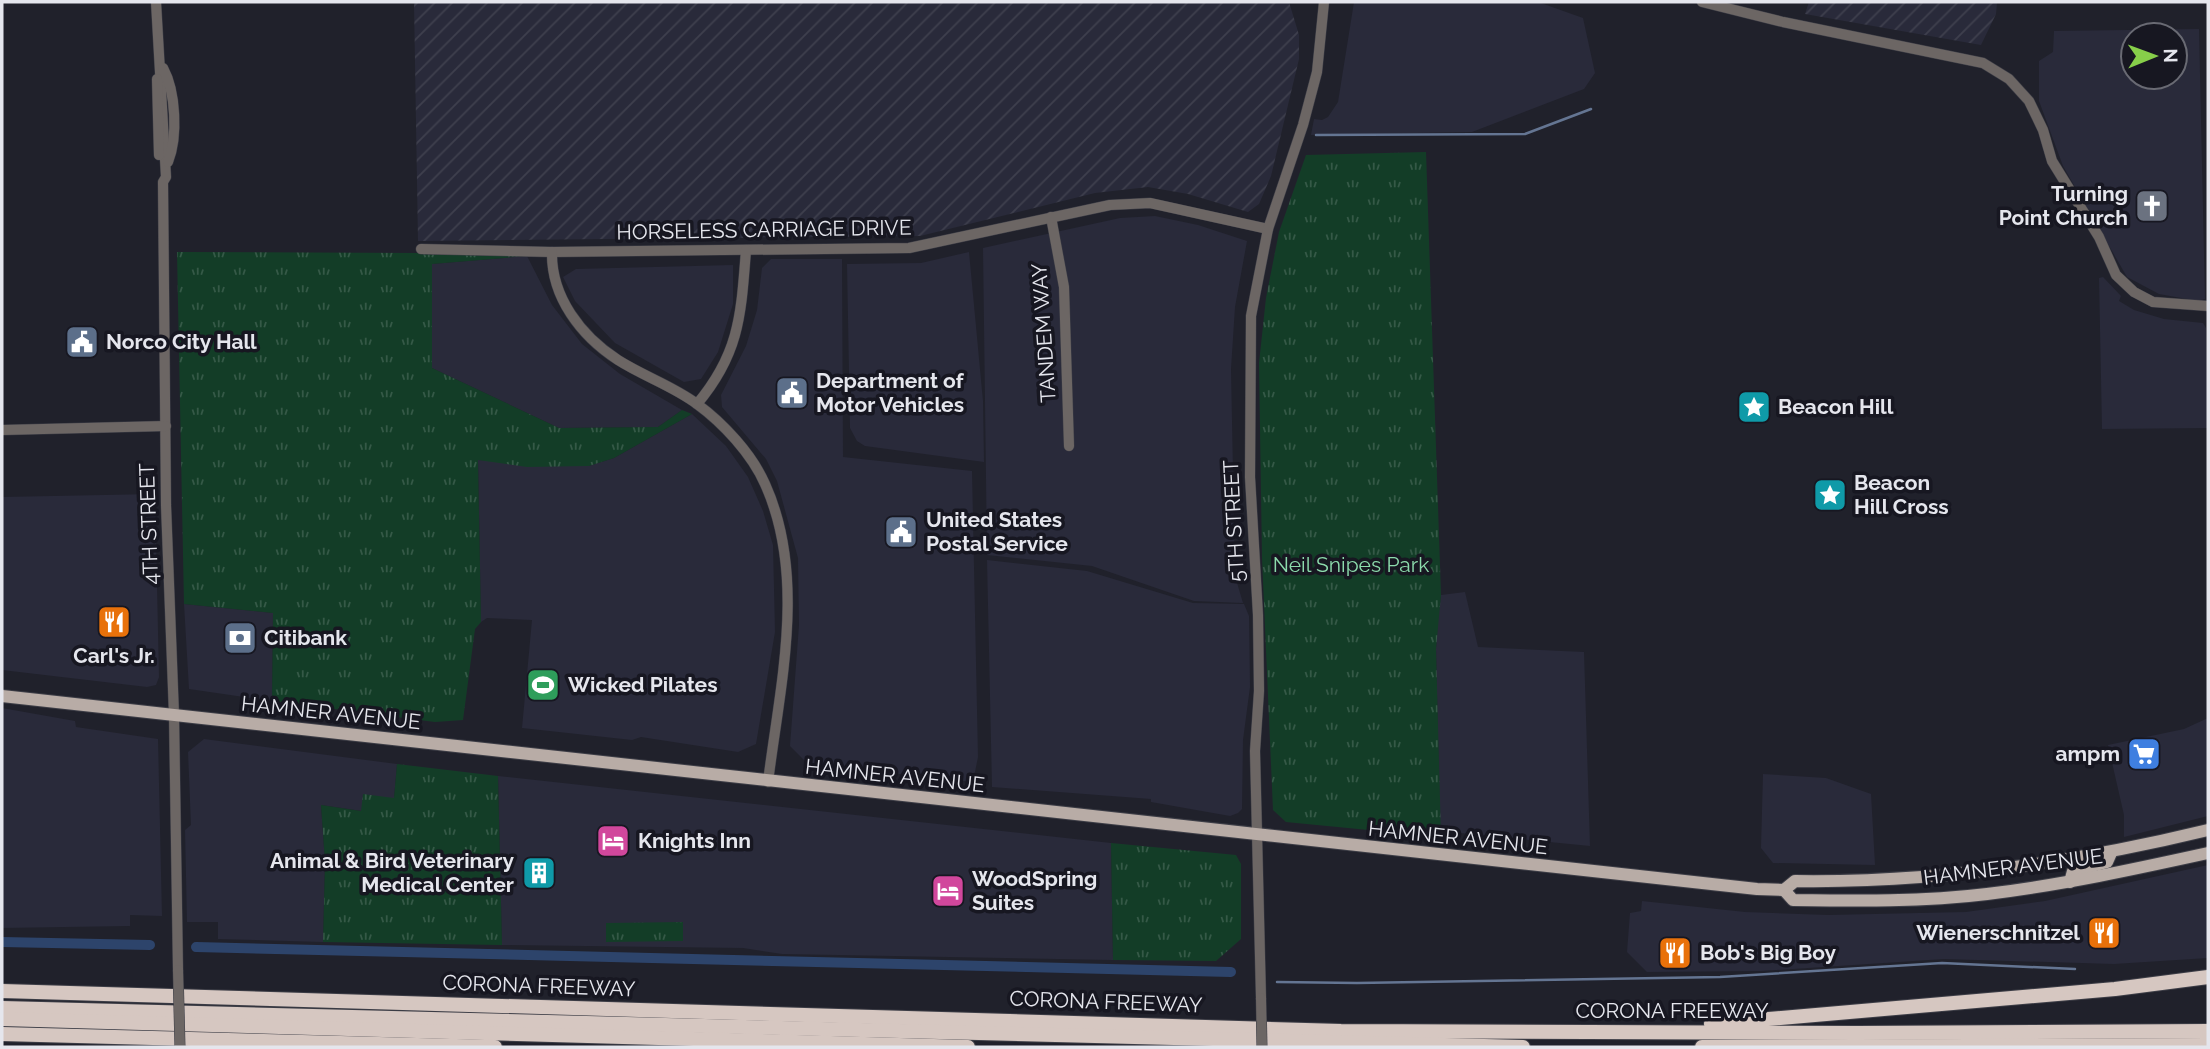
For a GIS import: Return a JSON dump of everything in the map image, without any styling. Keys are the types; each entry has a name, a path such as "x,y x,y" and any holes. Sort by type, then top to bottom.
{"highway":[{"path":"1579,1032 1775,1020 2115,989 2208,977"},
{"name":"CORONA FREEWAY","path":"2,991 1341,1031 2208,1031"},
{"path":"2,1008 711,1033 968,1047"},
{"path":"620,1010 711,1033"},
{"path":"2,1019 1523,1047"},
{"path":"647,1047 711,1033"},
{"path":"2,1034 495,1047"},
{"path":"1702,1047 2208,1045"}],"main road":[{"name":"HAMNER AVENUE","path":"2,696 1689,884 1784,890 1795,881 1882,881 1996,870 2111,853 2208,830"},
{"path":"2070,882 2073,871 2107,862 2111,853"},
{"name":"HAMNER AVENUE","path":"1784,890 1793,900 1870,901 1986,894 2070,882 2208,853"}],"street":[{"path":"156,2 158,144 165,179"},
{"name":"5TH STREET","path":"1262,1047 1255,751 1259,691 1250,477 1249,348 1255,285 1268,229 1303,125 1317,72 1324,2"},
{"path":"1702,2 1983,63 2009,79 2029,101 2043,131 2052,160 2099,237 2116,275 2134,292 2153,302 2208,306"},
{"path":"157,51 171,85 172,95 173,149 165,179"},
{"name":"4TH STREET","path":"165,179 166,426 180,1047"},
{"name":"HORSELESS CARRIAGE DRIVE","path":"421,249 552,253 909,248 1110,205 1150,203 1268,229"},
{"name":"TANDEM WAY","path":"1051,217 1065,287 1069,446"},
{"path":"697,404 718,379 734,344 747,250"},
{"path":"552,253 555,289 576,322 616,359 697,404 737,442 765,482 780,527 789,569 784,656 768,782"},
{"path":"2,430 166,426"}],"shaded area":[{"path":"414,2 1289,2 1299,35 1299,59 1271,176 1259,204 1248,212 1188,194 1148,187 1095,193 920,236 418,241"},
{"path":"1354,2 1538,2 1583,18 1595,73 1584,89 1472,132 1311,135 1314,119 1322,120 1328,117 1338,102"},
{"path":"1809,2 1997,2 1996,14 1981,45 1805,14"},
{"path":"2189,29 2199,29 2205,299 2198,301 2159,294 2127,277 2063,166 2039,101 2039,61 2053,52 2054,31 2119,30 2119,91 2189,91"},
{"path":"1155,216 1198,225 1247,241 1235,307 1231,369 1235,576 1243,603 1194,601 1092,566 987,555 983,248 1120,218"},
{"path":"969,252 983,401 984,462 865,446 857,441 850,428 847,264 921,263"},
{"path":"527,256 552,305 582,344 620,374 682,410 658,427 559,428 432,368 432,264"},
{"path":"771,259 842,259 843,457 972,471 978,757 973,782 808,764 790,746 799,625 798,558 777,481 766,459 722,407 721,395 746,346 757,310 762,268"},
{"path":"733,265 733,304 718,352 701,379 684,382 615,343 575,301 563,277 576,269"},
{"path":"2103,277 2121,296 2119,301 2134,310 2164,319 2203,323 2206,328 2208,428 2102,429 2099,278"},
{"path":"692,414 726,446 748,477 763,511 773,545 775,632 756,744 738,752 641,737 632,740 522,728 532,620 487,618 481,622 478,460 589,466 614,458"},
{"path":"155,494 159,677 156,685 147,687 2,670 2,497"},
{"path":"987,560 1087,571 1193,603 1244,604 1249,616 1250,687 1243,740 1242,809 1230,816 1151,802 1151,799 992,787"},
{"path":"1465,592 1478,647 1584,652 1590,846 1440,831 1436,649 1438,618 1441,595"},
{"path":"184,604 273,613 272,701 189,689"},
{"path":"2,708 75,721 76,727 158,739 162,916 130,915 130,926 2,928"},
{"path":"2208,718 2208,816 2124,837 2124,815 2108,745 2184,729"},
{"path":"204,739 397,764 394,798 362,811 321,805 325,862 323,942 218,939 218,922 187,922 185,830 191,825 188,752"},
{"path":"1763,774 1826,778 1871,794 1875,865 1773,863 1761,848"},
{"path":"498,776 1111,843 1113,960 782,954 743,948 502,945"},
{"path":"2208,865 2208,958 2114,964 1944,959 1761,971 1647,972 1627,952 1630,913 1641,911 1642,901 1745,912 1828,915 1966,912 2045,901"}],"green space":[{"name":"Neil Snipes Park","path":"1426,152 1441,595 1436,649 1441,837 1286,822 1273,810 1262,558 1259,363 1266,298 1279,232 1306,155"},
{"path":"177,252 527,256 432,264 432,368 559,428 658,427 682,410 692,414 614,458 589,466 527,467 478,460 481,622 475,629 463,720 435,722 272,701 273,613 184,604"},
{"path":"397,764 498,776 502,945 323,942 325,862 321,805 361,811 363,794 394,798"},
{"path":"1111,843 1236,855 1241,864 1241,939 1216,961 1113,960"},
{"path":"683,922 683,941 606,942 606,923"}],"waterway":[{"path":"1316,135 1525,134 1591,109"},
{"path":"2,942 150,945"},
{"path":"196,947 1231,972"},
{"path":"1277,982 1720,977 1942,963 2075,969"}],"place":[{"name":"Turning Point Church","path":"2152,206"},
{"name":"Norco City Hall","path":"82,342"},
{"name":"Department of Motor Vehicles","path":"792,393"},
{"name":"Beacon Hill","path":"1754,407"},
{"name":"Beacon Hill Cross","path":"1830,495"},
{"name":"United States Postal Service","path":"901,532"},
{"name":"Carl's Jr.","path":"114,622"},
{"name":"Citibank","path":"240,638"},
{"name":"Wicked Pilates","path":"543,685"},
{"name":"ampm","path":"2144,754"},
{"name":"Knights Inn","path":"613,841"},
{"name":"Animal & Bird Veterinary Medical Center","path":"539,873"},
{"name":"WoodSpring Suites","path":"948,891"},
{"name":"Wienerschnitzel","path":"2104,933"},
{"name":"Bob's Big Boy","path":"1675,953"}]}
